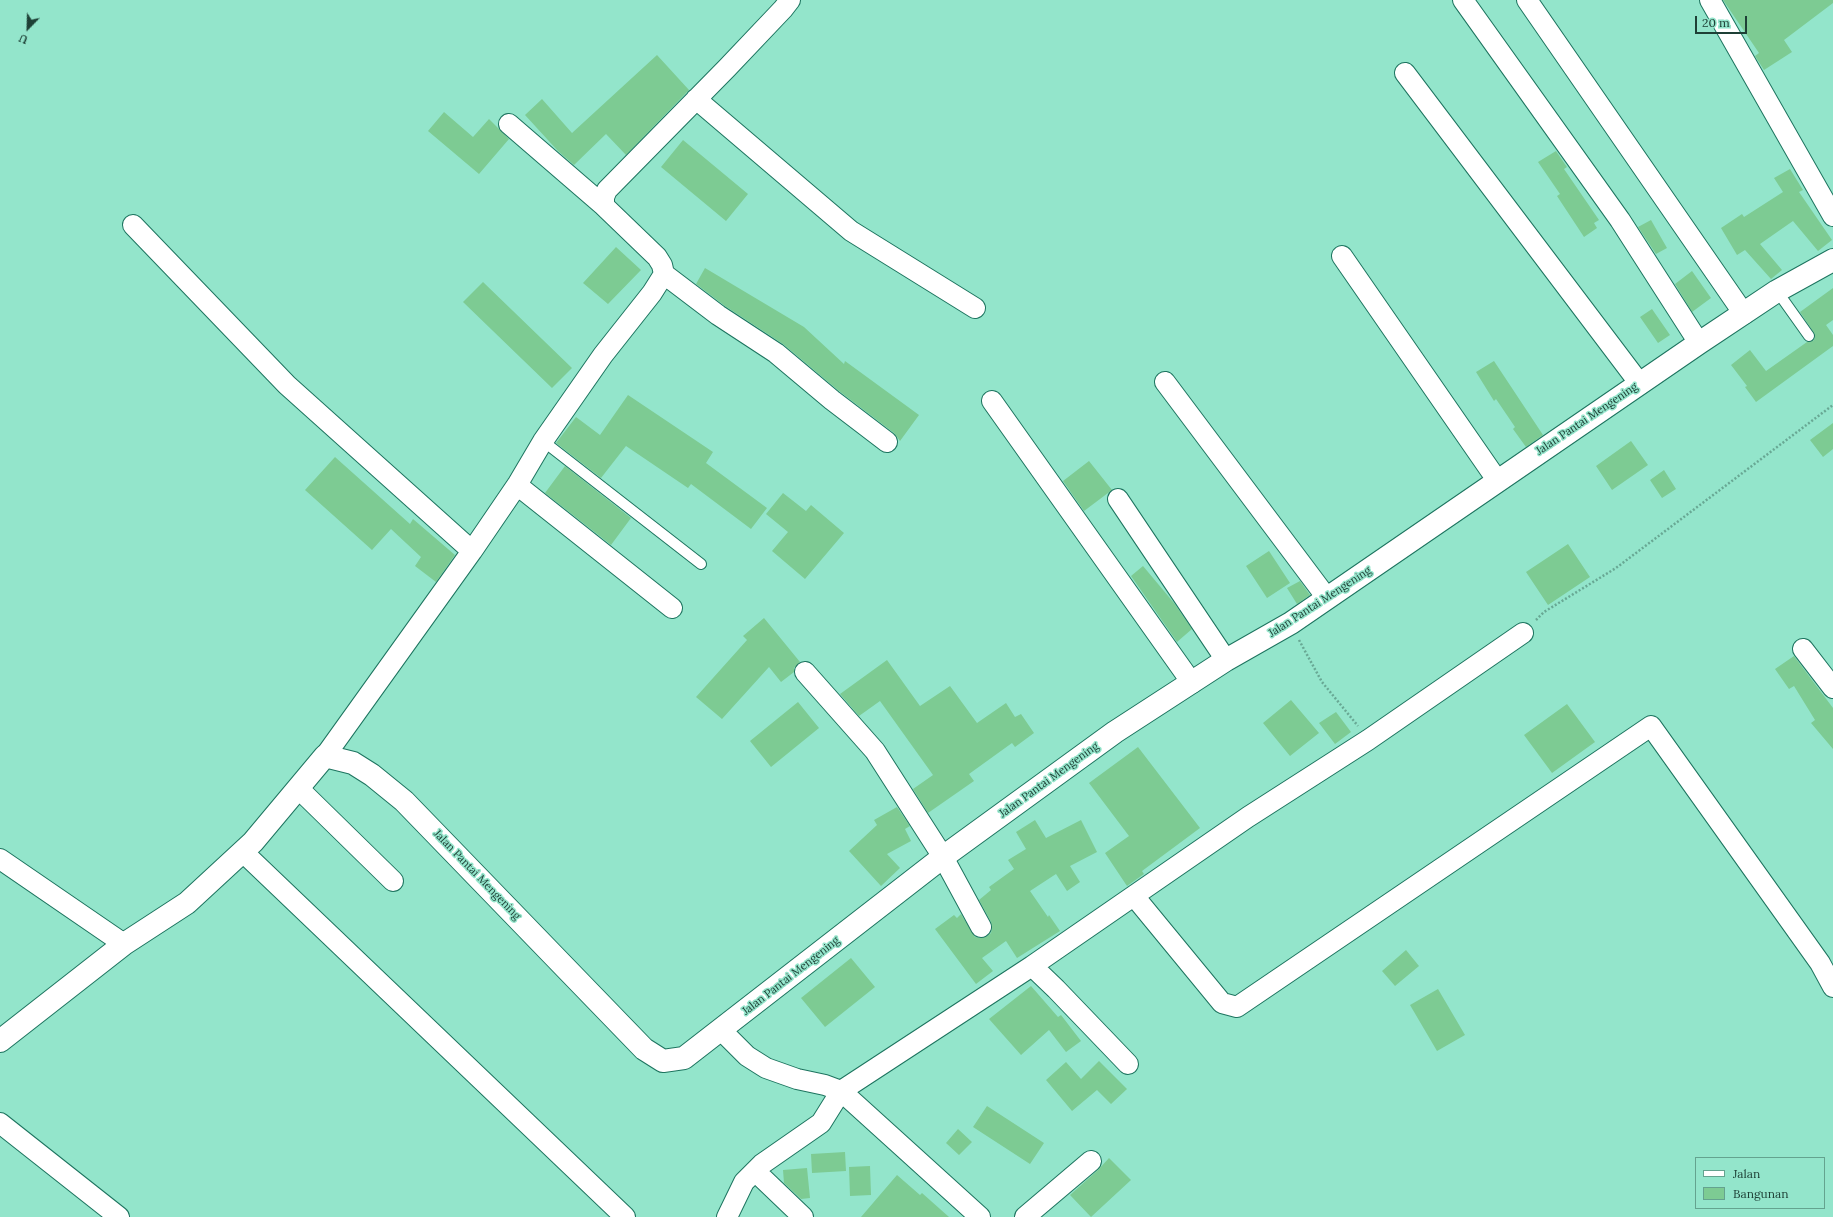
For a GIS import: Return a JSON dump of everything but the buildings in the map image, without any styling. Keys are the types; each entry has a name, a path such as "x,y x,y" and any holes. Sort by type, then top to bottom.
{"street":[{"path":"604,206 604,197 607,190 784,9 790,0"},
{"path":"1463,0 1620,220 1699,343"},
{"path":"1527,0 1744,314"},
{"path":"1710,0 1833,216"},
{"path":"1405,73 1640,384"},
{"path":"696,100 851,231 975,308"},
{"path":"509,124 604,206 657,257 662,265 664,274 718,315 776,353 832,400 886,442"},
{"path":"133,225 287,385 472,552"},
{"path":"1342,256 1497,480"},
{"name":"Jalan Pantai Mengening","path":"325,756 353,763 372,775 404,801 644,1049 663,1061 684,1058 722,1031 943,857 1115,732 1226,660 1291,623 1497,480 1699,343 1777,291 1833,260"},
{"path":"0,1041 124,944 187,903 253,842 325,756 472,552 517,485 543,441 602,355 652,293 664,274"},
{"path":"1165,382 1327,598"},
{"path":"992,401 1192,683"},
{"path":"517,485 672,608"},
{"path":"1118,499 1226,660"},
{"path":"727,1217 744,1182 762,1164 821,1123 845,1095 1248,817 1368,740 1523,633"},
{"path":"1803,649 1833,688"},
{"path":"805,672 875,751 943,857 981,927"},
{"path":"1134,896 1222,1002 1237,1007 1651,726 1820,963 1833,987"},
{"path":"298,788 393,881"},
{"path":"243,852 625,1217"},
{"path":"0,859 124,944"},
{"path":"1032,966 1128,1064"},
{"path":"722,1031 747,1056 766,1068 797,1079 825,1085 845,1095 980,1217"},
{"path":"0,1123 119,1217"},
{"path":"1024,1217 1091,1161"},
{"path":"755,1171 803,1217"}],"lane":[{"path":"1777,291 1809,336"},
{"path":"543,441 701,564"}],"path":[{"path":"1523,633 1544,612 1616,568 1833,404"},
{"path":"1291,623 1322,682 1368,740"}]}
